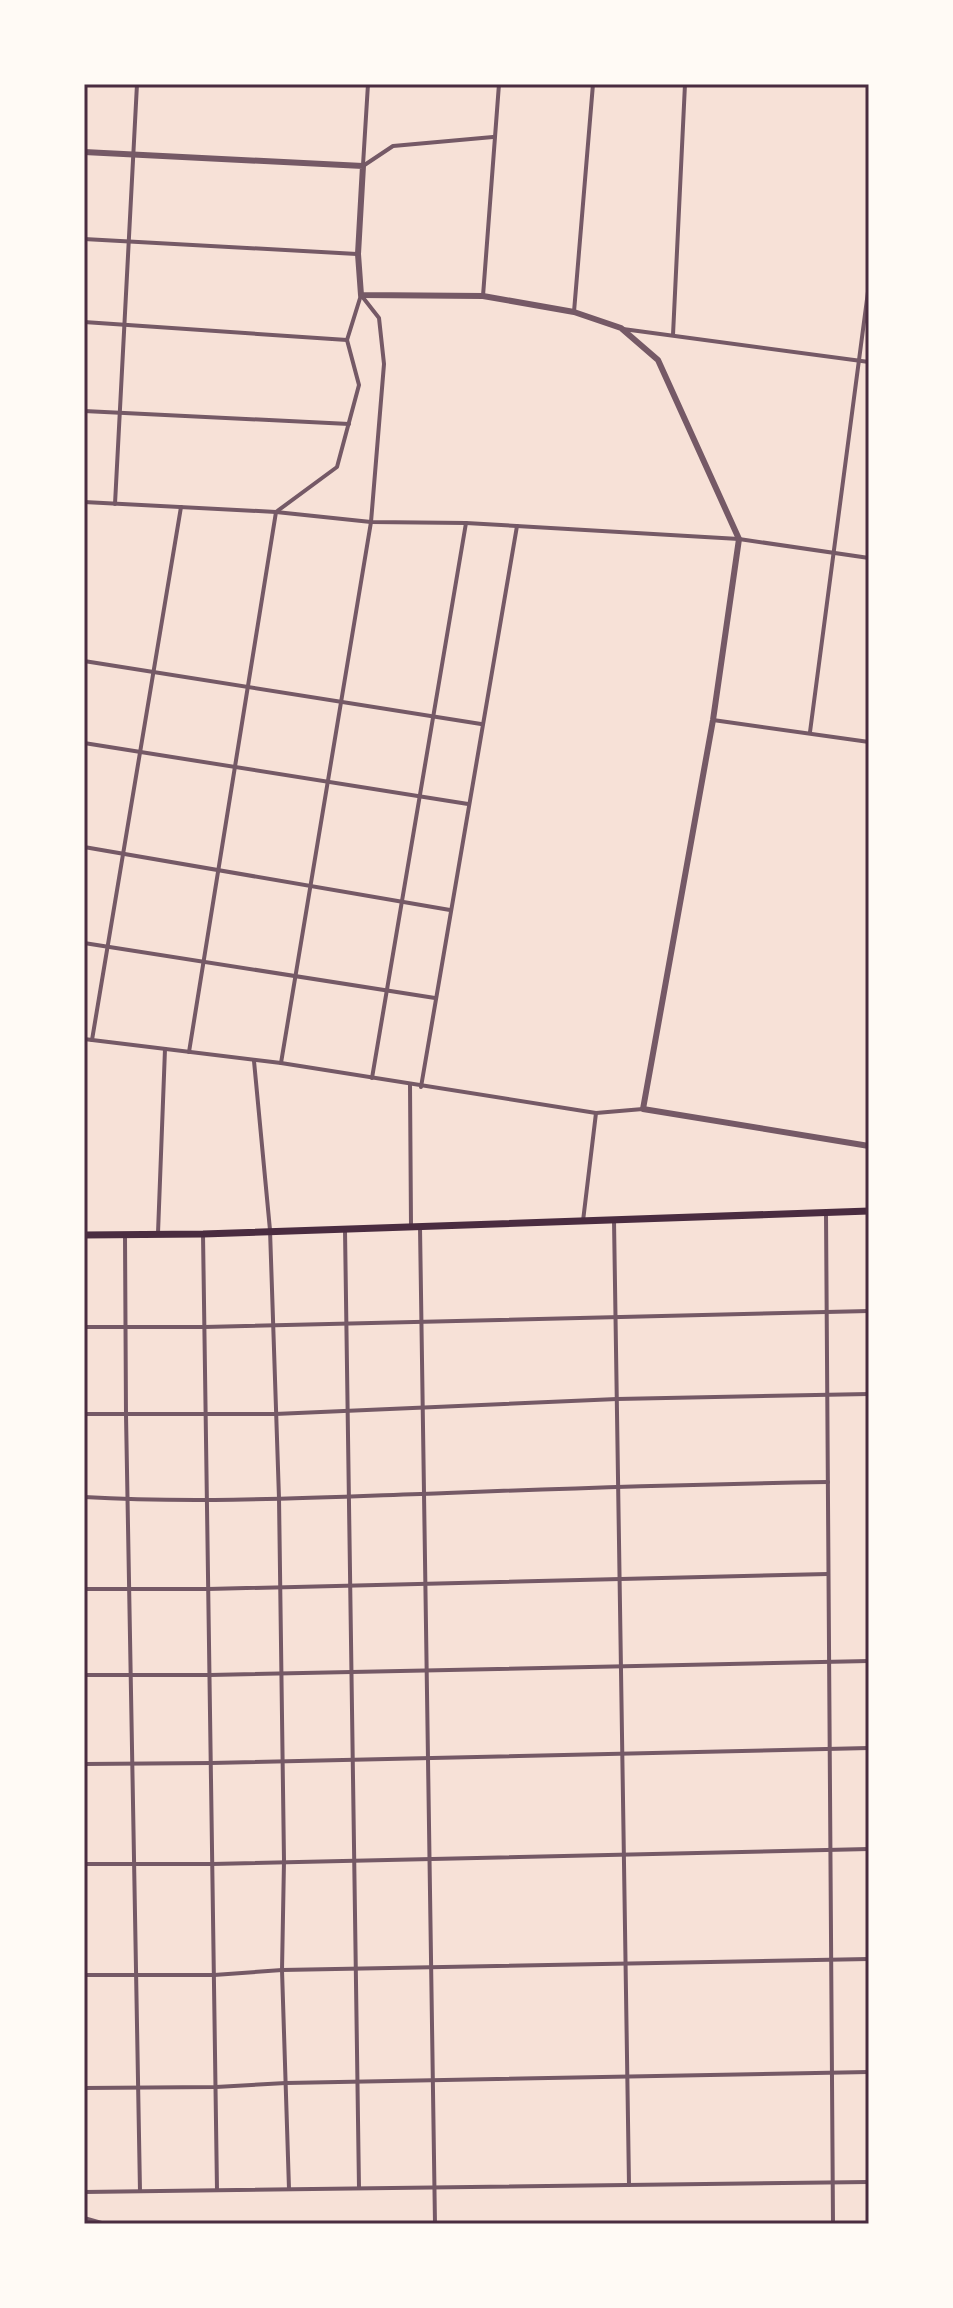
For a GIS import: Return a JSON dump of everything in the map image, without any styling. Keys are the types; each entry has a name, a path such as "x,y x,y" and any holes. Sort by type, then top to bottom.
{"main road":[{"path":"84,1235 203,1234 869,1211"}],"street":[{"path":"115,504 137,84"},
{"path":"189,1052 276,512 337,467 359,385 347,340 361,295 358,254 368,84"},
{"path":"483,296 499,84"},
{"path":"574,312 593,84"},
{"path":"673,335 685,84"},
{"path":"84,152 363,166 393,146 493,137"},
{"path":"84,239 358,254"},
{"path":"810,732 869,284"},
{"path":"361,295 483,296 574,312 621,328 869,362"},
{"path":"281,1063 371,522 384,364 379,318 361,295"},
{"path":"84,322 347,340"},
{"path":"621,328 658,360 739,539 713,720 643,1109"},
{"path":"84,411 349,424"},
{"path":"84,502 276,512 371,522 466,523 739,539 869,558"},
{"path":"92,1040 181,507"},
{"path":"372,1078 466,523"},
{"path":"421,1087 517,526"},
{"path":"84,661 481,724"},
{"path":"713,720 869,742"},
{"path":"84,743 468,804"},
{"path":"84,847 450,910"},
{"path":"84,943 435,998"},
{"path":"84,1039 281,1063 596,1113 643,1109 869,1146"},
{"path":"158,1233 165,1049"},
{"path":"254,1061 270,1230 279,1498 284,1861 282,1970 289,2189"},
{"path":"410,1084 426,1494 435,2224"},
{"path":"583,1221 596,1113"},
{"path":"826,1213 833,2224"},
{"path":"614,1220 629,2185"},
{"path":"345,1227 359,2188"},
{"path":"125,1233 140,2191"},
{"path":"203,1234 217,2190"},
{"path":"84,1327 204,1327 869,1311"},
{"path":"84,1414 275,1414 617,1399 869,1394"},
{"path":"84,1497 349,1498 618,1486 828,1482"},
{"path":"84,1589 208,1589 828,1574"},
{"path":"84,1675 869,1661"},
{"path":"84,1764 869,1748"},
{"path":"84,1864 212,1864 869,1849"},
{"path":"84,1975 214,1975 282,1970 869,1959"},
{"path":"84,2088 869,2072"},
{"path":"84,2192 869,2182"},
{"path":"84,2218 105,2224"}]}
